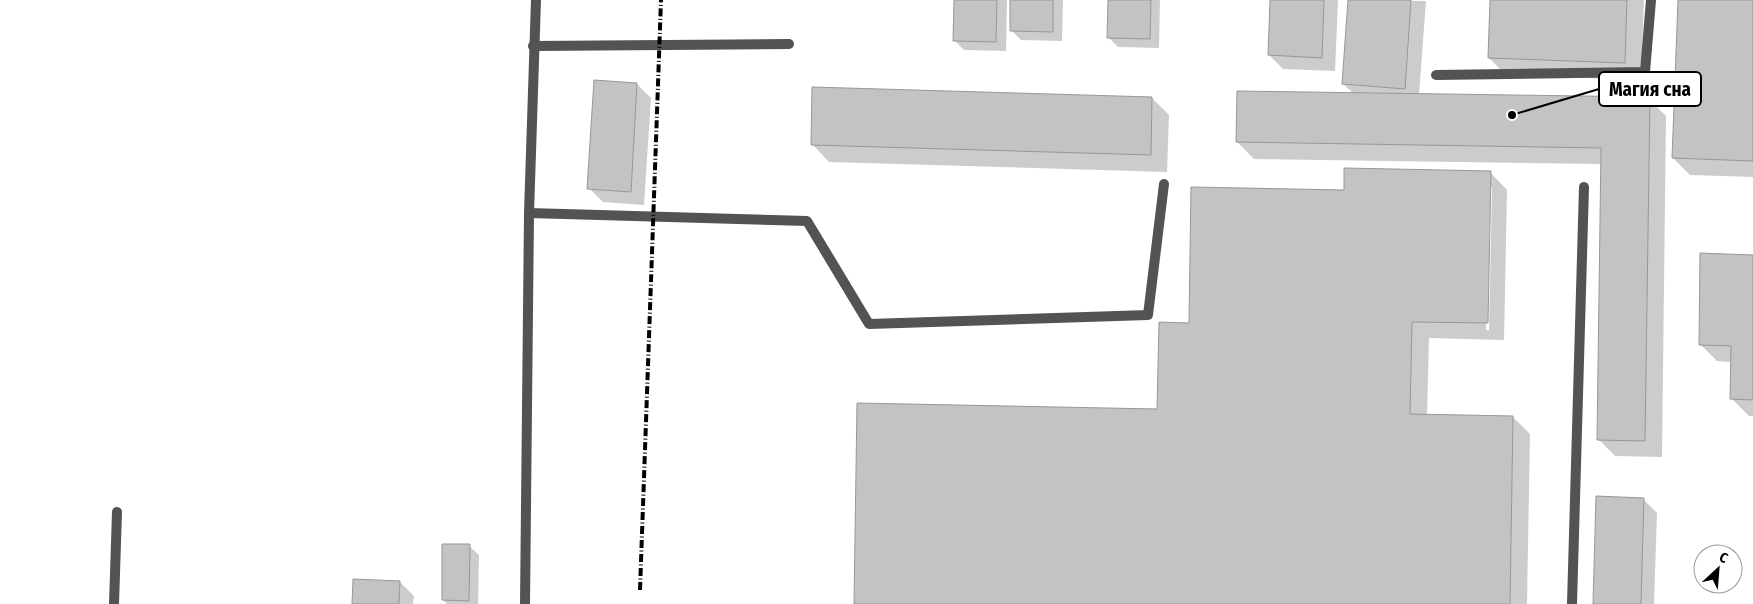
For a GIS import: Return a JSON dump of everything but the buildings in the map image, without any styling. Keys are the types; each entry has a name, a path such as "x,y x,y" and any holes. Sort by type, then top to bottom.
{"lane":[{"path":"525,604 528,213 536,0"},
{"path":"1436,75 1645,72 1651,0"},
{"path":"533,46 789,44"},
{"path":"528,213 808,221 869,324 1148,315 1164,184"},
{"path":"1572,604 1584,187"},
{"path":"114,604 117,512"}],"railway":[{"path":"640,590 661,0"}],"place":[{"name":"Магия сна","path":"1512,115"}]}
